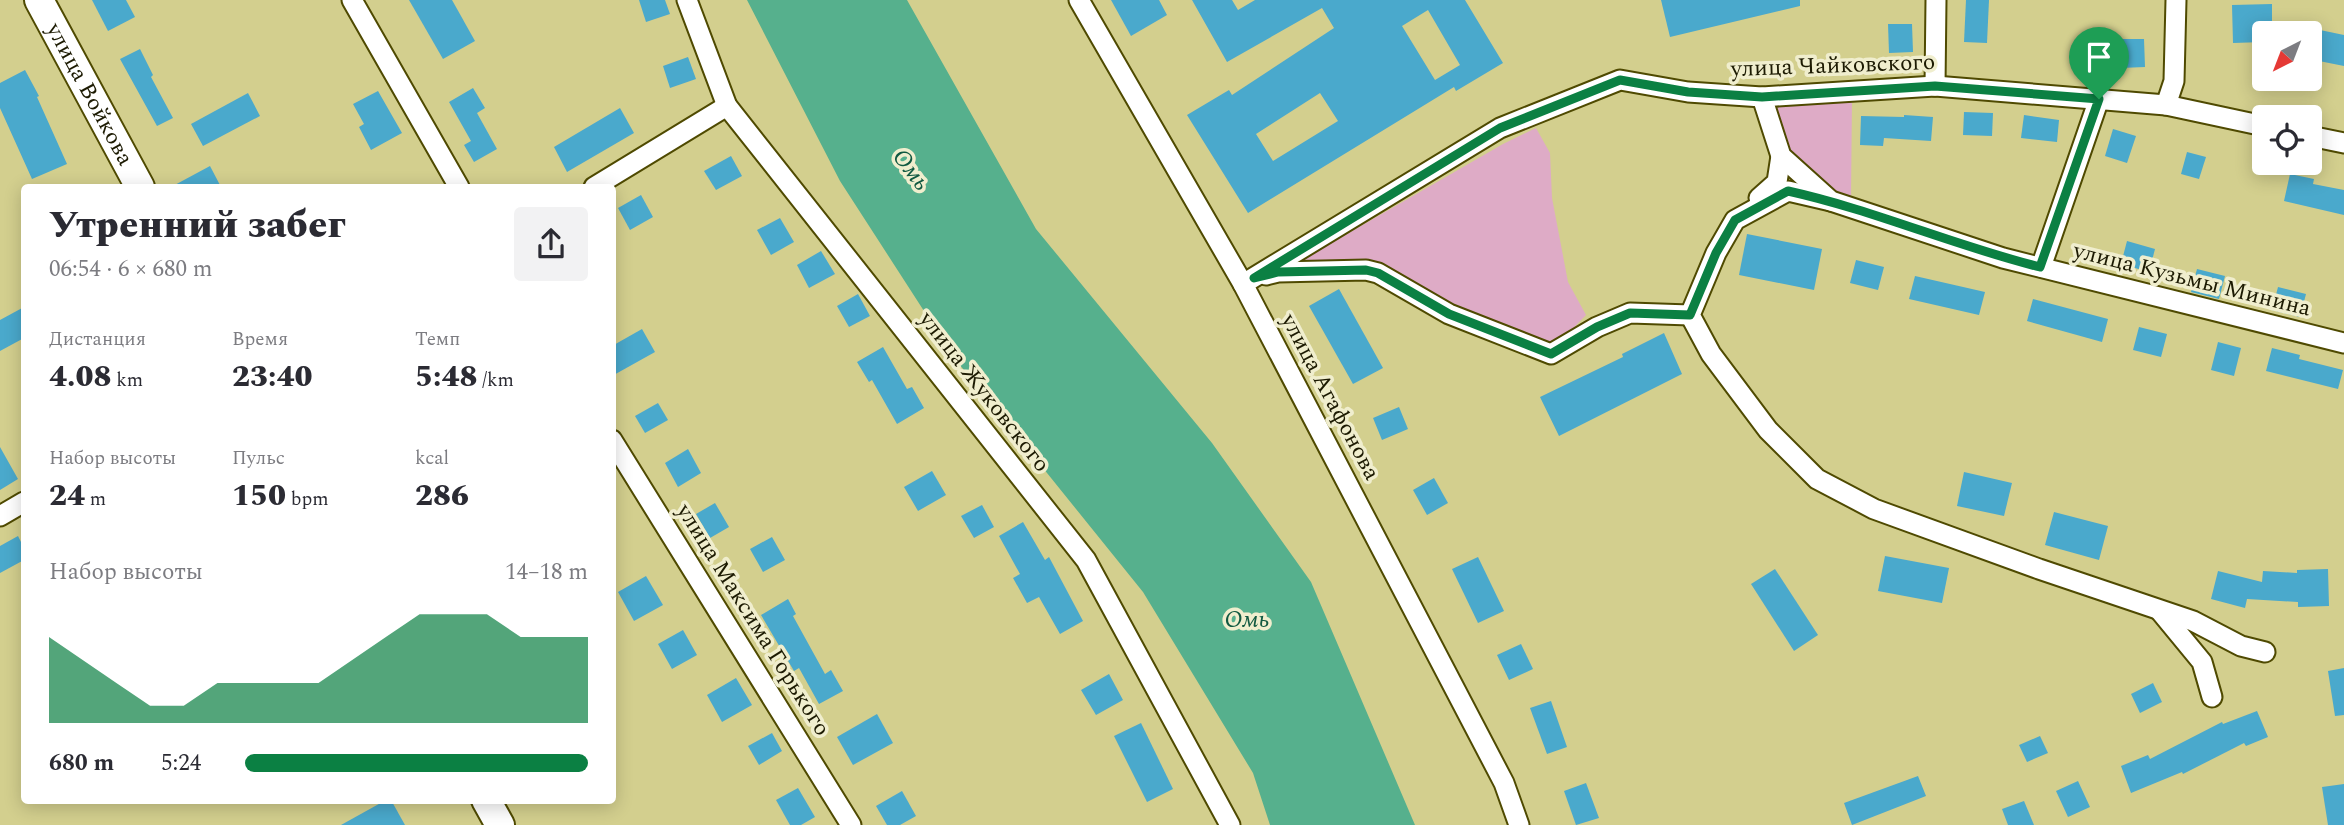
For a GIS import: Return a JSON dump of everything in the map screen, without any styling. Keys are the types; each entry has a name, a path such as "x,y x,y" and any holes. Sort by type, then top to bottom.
{"main road":[{"name":"улица Войкова","path":"39,0 138,184"},
{"path":"488,804 500,825"}],"street":[{"path":"352,0 456,184"},
{"name":"улица Жуковского","path":"687,0 727,106 1086,560 1230,825"},
{"name":"улица Агафонова","path":"1079,0 1248,281 1504,783 1519,825"},
{"path":"1935,86 1936,0"},
{"path":"2166,104 2174,81 2176,0"},
{"name":"улица Чайковского","path":"1248,281 1500,128 1620,80 1688,92 1762,97 1935,86 2166,104 2252,123"},
{"path":"1690,315 1716,253 1735,220 1777,181 1781,156 1762,97"},
{"path":"2040,267 2099,99"},
{"path":"599,184 727,106"},
{"path":"2322,138 2344,143"},
{"name":"улица Кузьмы Минина","path":"1781,156 1831,201 2003,258 2344,343"},
{"path":"1735,220 1788,191 1831,201"},
{"path":"1248,281 1278,272 1366,270 1378,273 1449,314 1551,354 1597,327 1630,313 1690,315"},
{"path":"1690,315 1711,354 1768,430 1817,479 1874,509 2193,621 2241,646 2264,652"},
{"name":"улица Максима Горького","path":"616,446 852,825"},
{"path":"0,516 21,504"},
{"path":"2160,611 2202,662 2212,697"}],"shaded area":[{"path":"1852,96 1851,200 1832,195 1784,154 1765,99"},
{"path":"1536,128 1550,153 1552,198 1568,282 1586,315 1553,349 1444,305 1376,267 1288,268 1503,144"}],"water":[{"name":"Омь","path":"747,0 907,0 1036,229 1212,443 1311,582 1415,825 1270,825 1253,773 1143,592 955,359 840,181"}],"building":[{"path":"92,0 126,0 135,17 108,31"},
{"path":"409,0 452,0 475,41 443,59"},
{"path":"639,0 665,0 670,14 646,22"},
{"path":"1111,0 1159,0 1167,15 1131,36"},
{"path":"1192,0 1232,0 1238,10 1255,0 1465,0 1503,63 1456,91 1454,87 1248,213 1187,115 1229,90 1232,95 1334,28 1322,8 1227,62","holes":["1428,10 1460,65 1435,80 1402,26","1320,93 1338,121 1273,161 1256,134"]},
{"path":"1661,0 1800,0 1800,6 1670,37"},
{"path":"1966,0 1989,0 1987,43 1964,42"},
{"path":"2272,4 2272,21 2252,21 2252,42 2233,43 2232,5"},
{"path":"1888,24 1912,24 1913,52 1889,53"},
{"path":"2322,30 2344,35 2344,66 2322,62"},
{"path":"2121,39 2144,39 2145,67 2121,68"},
{"path":"140,49 153,75 151,77 173,118 157,126 120,59"},
{"path":"688,57 696,79 670,88 663,66"},
{"path":"25,70 39,96 37,97 67,164 32,179 0,108 0,83"},
{"path":"473,88 485,108 477,113 497,149 474,162 464,145 471,141 449,102"},
{"path":"378,91 402,133 371,150 359,127 364,124 353,104"},
{"path":"248,93 260,116 203,146 191,124"},
{"path":"620,108 634,133 567,172 554,147"},
{"path":"1964,112 1993,113 1992,136 1963,135"},
{"path":"2024,115 2059,120 2057,142 2021,138"},
{"path":"1861,116 1933,117 1931,141 1884,138 1883,146 1860,145"},
{"path":"2113,129 2136,136 2127,163 2105,156"},
{"path":"2187,152 2206,157 2199,179 2181,174"},
{"path":"731,156 742,176 716,190 704,171"},
{"path":"210,166 219,184 177,184"},
{"path":"2290,175 2314,179 2313,184 2344,190 2344,215 2284,201"},
{"path":"641,195 653,217 630,230 618,208"},
{"path":"780,218 794,242 771,255 757,230"},
{"path":"1747,234 1822,249 1814,290 1739,275"},
{"path":"2127,241 2155,249 2149,272 2121,264"},
{"path":"821,251 835,274 809,288 797,265"},
{"path":"1856,260 1884,267 1878,290 1850,283"},
{"path":"2197,269 2225,276 2219,299 2191,292"},
{"path":"1915,276 1985,292 1979,315 1909,299"},
{"path":"2278,287 2306,294 2300,317 2272,310"},
{"path":"1339,289 1383,368 1353,384 1309,306"},
{"path":"858,294 870,316 849,327 837,306"},
{"path":"2033,299 2108,319 2102,342 2027,321"},
{"path":"21,309 21,340 0,351 0,320"},
{"path":"2139,327 2167,334 2161,357 2133,350"},
{"path":"642,329 655,352 616,374 616,344"},
{"path":"1664,333 1682,374 1559,436 1540,397 1623,357 1622,354"},
{"path":"2218,342 2241,348 2234,376 2211,370"},
{"path":"883,347 907,389 912,387 924,408 897,424 872,380 869,382 857,362"},
{"path":"2272,348 2300,355 2299,359 2343,370 2338,389 2266,371"},
{"path":"658,403 668,420 645,433 635,416"},
{"path":"1399,407 1408,429 1382,440 1373,418"},
{"path":"0,447 18,479 0,490"},
{"path":"688,449 701,473 678,487 665,463"},
{"path":"932,471 946,495 918,511 904,487"},
{"path":"1964,472 2012,483 2004,516 1957,506"},
{"path":"1434,478 1448,503 1427,515 1413,490"},
{"path":"715,503 729,527 710,538 696,514"},
{"path":"982,505 994,527 974,538 961,516"},
{"path":"2054,512 2108,526 2099,560 2045,545"},
{"path":"1023,522 1045,560 1049,557 1083,621 1060,634 1039,597 1027,603 1013,578 1020,574 999,536"},
{"path":"18,536 21,542 21,562 0,573 0,546"},
{"path":"772,537 785,560 763,572 750,549"},
{"path":"1885,556 1949,568 1942,603 1878,591"},
{"path":"1478,557 1504,611 1478,623 1452,569"},
{"path":"1775,569 1818,635 1794,651 1751,584"},
{"path":"2328,569 2329,606 2298,607 2298,602 2247,599 2245,608 2211,599 2218,571 2262,582 2263,571 2297,573 2297,570"},
{"path":"646,576 663,605 634,621 618,592"},
{"path":"788,599 796,614 793,616 825,674 831,670 843,691 819,704 799,668 794,671 761,615"},
{"path":"683,630 697,655 672,669 658,644"},
{"path":"1521,644 1533,669 1509,680 1497,655"},
{"path":"2344,668 2344,715 2335,716 2328,671"},
{"path":"1109,674 1123,700 1096,715 1081,690"},
{"path":"736,678 752,705 722,722 707,695"},
{"path":"2153,683 2162,702 2140,713 2131,694"},
{"path":"1551,701 1567,747 1547,754 1530,708"},
{"path":"2257,711 2268,737 2246,746 2244,743 2183,774 2182,772 2131,793 2121,766 2148,755 2150,759 2222,722 2223,724"},
{"path":"877,714 893,743 853,765 837,737"},
{"path":"1141,723 1173,789 1147,802 1114,736"},
{"path":"772,733 782,751 759,765 748,746"},
{"path":"2040,736 2048,753 2027,762 2019,745"},
{"path":"1918,776 1926,796 1852,825 1844,803"},
{"path":"2078,781 2090,807 2068,817 2056,791"},
{"path":"1586,783 1599,818 1576,825 1564,791"},
{"path":"2344,784 2344,825 2328,825 2322,787"},
{"path":"798,788 815,817 801,825 790,825 776,800"},
{"path":"902,791 916,816 900,825 887,825 876,806"},
{"path":"2024,801 2034,825 2008,825 2002,809"},
{"path":"379,804 393,804 405,825 341,825"}],"route":[{"path":"1620,80 1688,92 1762,97 1935,86 2099,99 2040,267 2003,258 1831,201 1788,191 1735,220 1716,253 1690,315 1630,313 1597,327 1551,354 1449,314 1378,273 1366,270 1278,272 1254,278 1500,128 1620,80"}]}
